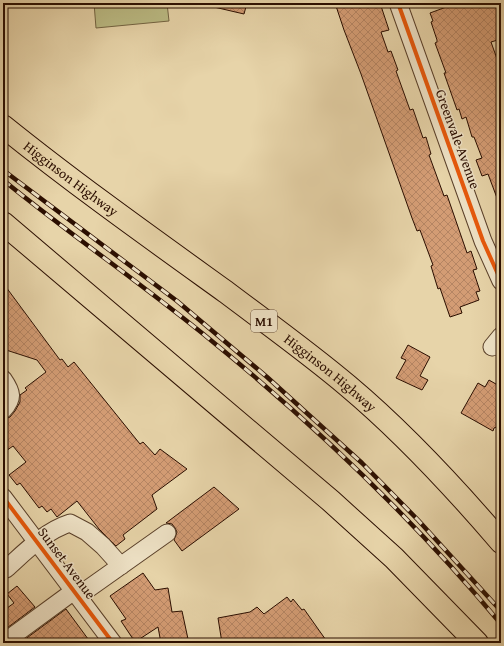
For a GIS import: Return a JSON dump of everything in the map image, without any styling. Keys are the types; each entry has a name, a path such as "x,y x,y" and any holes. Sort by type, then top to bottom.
{"highway":[{"name":"Higginson Highway","path":"3,126 85,190 286,337 347,385 386,419 428,461 501,542"},
{"path":"3,223 331,501 394,558 477,643"}],"street":[{"name":"Greenvale Avenue","path":"398,3 483,241 501,281"},
{"path":"3,379 12,396 9,403 3,410"},
{"name":"Sunset Avenue","path":"3,497 113,643"},
{"path":"3,570 37,542 61,526 70,523 87,532 103,546 121,566"},
{"path":"3,643 121,566 167,533"}],"green space":[{"path":"94,3 167,3 169,21 96,28"}],"building":[{"path":"215,3 247,3 244,14 214,7"},
{"path":"335,3 380,3 389,30 381,32 388,52 391,51 398,70 396,71 410,110 413,109 423,138 426,137 431,154 429,155 444,196 447,195 467,253 471,251 477,269 473,270 480,291 476,292 479,300 460,307 462,313 450,317 440,288 438,289 431,266 433,265 420,230 417,231 412,218"},
{"path":"448,3 499,3 501,10 501,39 491,42 501,70 500,206 488,174 482,176 476,160 482,158 474,137 472,137 466,117 462,119 459,109 457,110 435,43 437,40 431,22 433,21 430,13 449,6"},
{"path":"3,283 60,360 62,359 68,367 74,362 140,444 143,442 155,455 160,449 187,469 152,495 157,509 123,535 125,539 116,546 99,529 77,501 57,517 51,509 47,512 42,506 39,508 20,483 17,485 9,475 26,462 13,446 3,453 3,420 10,417 15,411 20,402 20,395 27,390 25,388 46,372 37,360 3,349"},
{"path":"408,345 430,357 420,376 428,380 422,390 396,378 406,360 401,358"},
{"path":"489,380 501,387 501,425 494,428 493,431 461,413 478,383 485,387"},
{"path":"214,487 239,509 182,551 174,540 177,532 175,528 172,524 166,523"},
{"path":"143,573 155,590 168,588 172,612 182,611 188,639 174,641 174,643 161,643 158,627 135,642 121,621 126,619 110,596"},
{"path":"17,586 35,607 3,631 3,611 14,603 7,594"},
{"path":"287,597 291,602 293,599 302,610 304,609 328,643 222,643 218,618 250,612 257,607 264,614"},
{"path":"66,609 91,643 20,643"}],"railway":[{"path":"3,170 177,301 267,377 362,463 418,520 501,611"},
{"path":"3,180 187,321 290,407 400,512 435,549 501,624"}],"cycle path":[{"path":"398,3 483,241 501,281"},
{"path":"3,497 113,643"}]}
